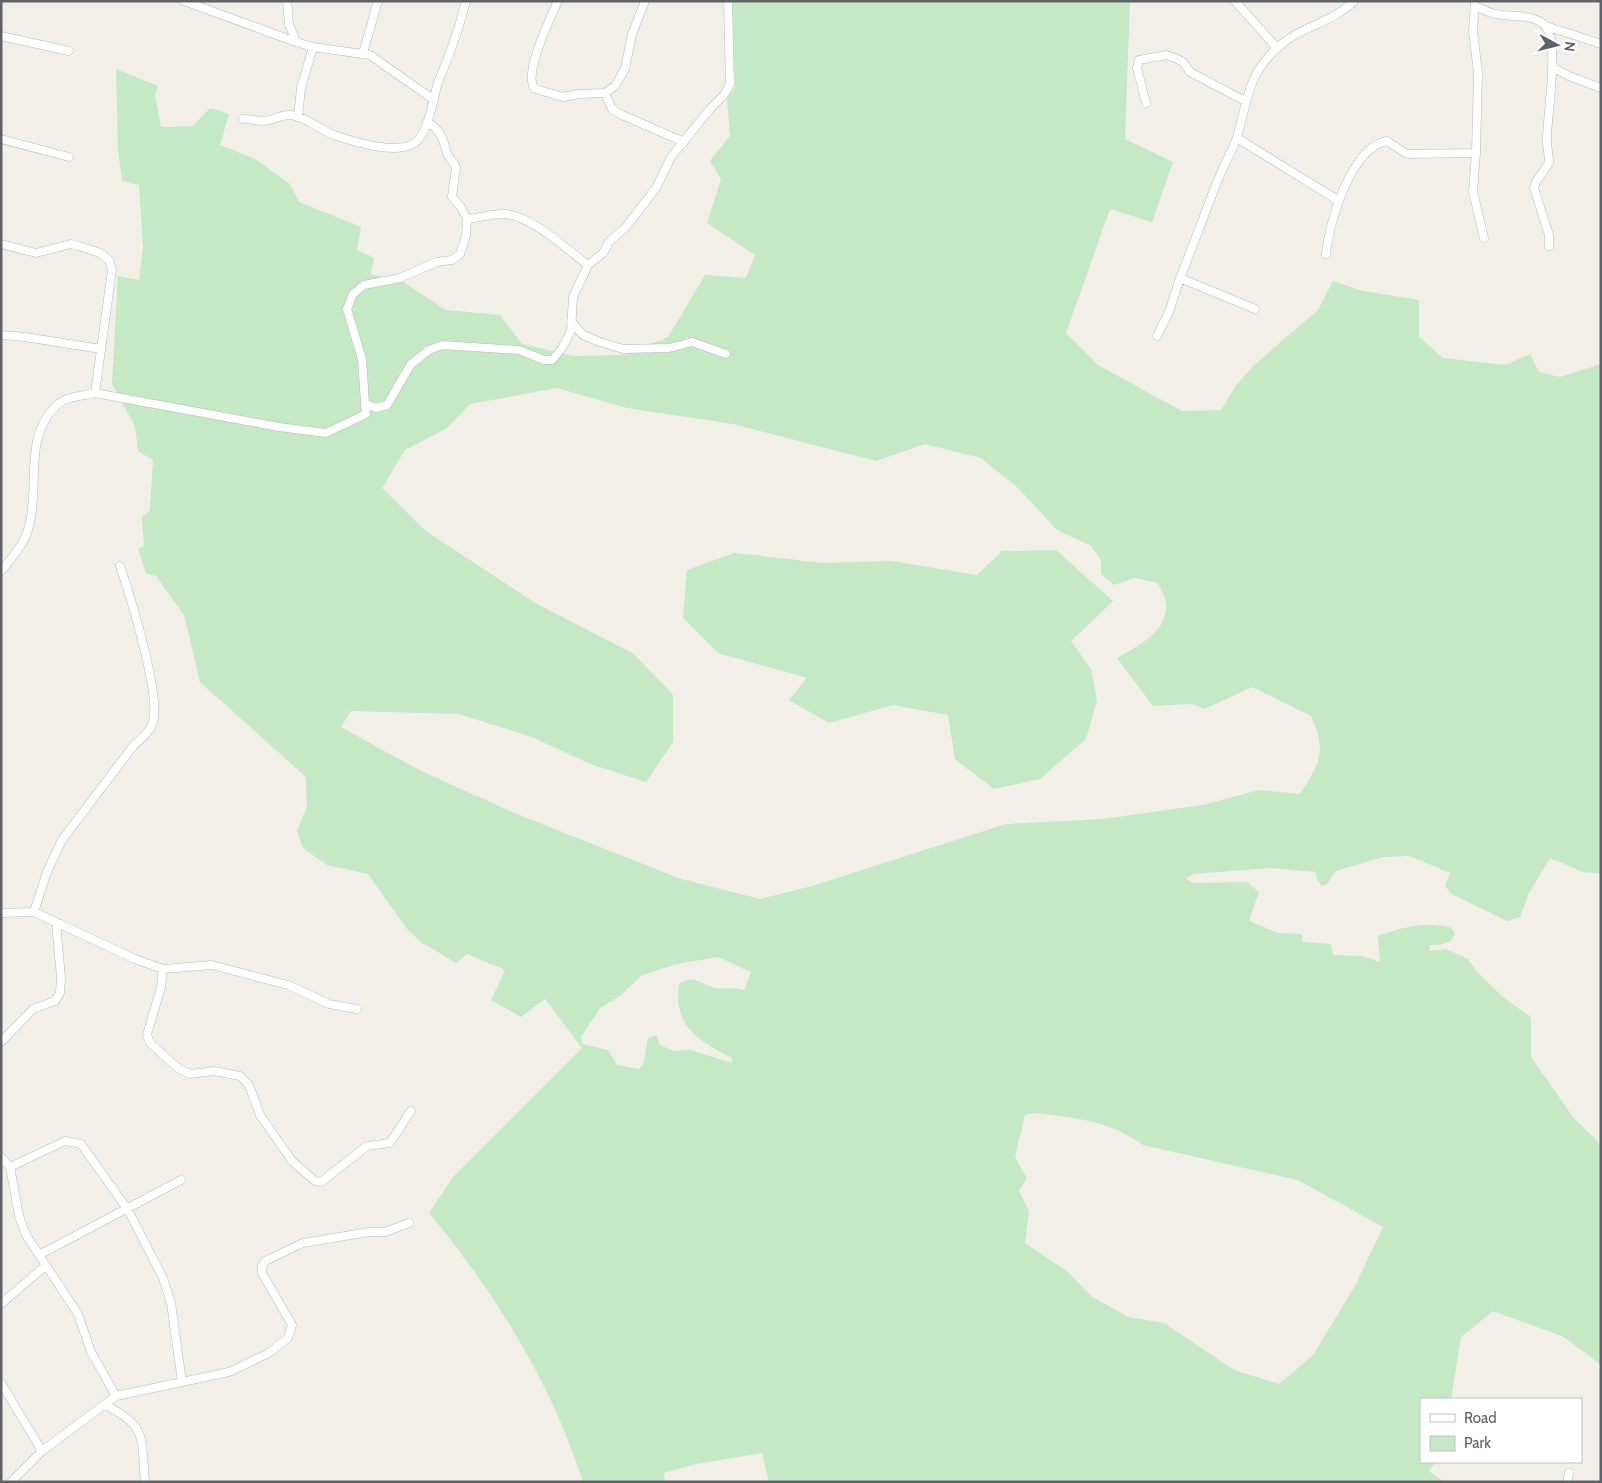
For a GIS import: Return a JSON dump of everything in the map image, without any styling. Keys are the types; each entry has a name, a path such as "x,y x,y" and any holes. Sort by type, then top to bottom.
{"street":[{"path":"184,1 313,47 349,53 363,53 395,71 434,100"},
{"path":"287,1 289,24 296,42"},
{"path":"363,53 378,1"},
{"path":"242,119 265,121 281,116 298,117 338,137 381,146 403,147 417,142 427,122 438,81 455,42 466,1"},
{"path":"558,1 537,53 532,86 535,89 563,97 605,94 621,78 632,34 645,1"},
{"path":"365,402 375,408 387,405 411,364 429,350 442,345 519,350 544,360 552,360 562,348 570,331 573,297 588,265 603,253 609,242 626,227 656,188 670,157 724,95 730,84 728,1"},
{"path":"1234,1 1277,48"},
{"path":"1157,336 1169,312 1220,174 1237,138 1245,101 1259,69 1277,48 1293,36 1332,19 1354,1"},
{"path":"1484,238 1473,192 1478,73 1473,30 1475,4 1494,14 1530,18 1546,26 1601,44"},
{"path":"1546,26 1551,42 1552,67 1547,141 1549,163 1534,188 1549,234 1549,246"},
{"path":"1,36 69,51"},
{"path":"298,117 301,88 313,47"},
{"path":"1146,103 1137,68 1139,60 1166,55 1183,62 1190,72 1245,101"},
{"path":"1552,67 1569,76 1601,88"},
{"path":"605,94 612,108 622,115 684,142"},
{"path":"1,572 25,539 30,525 33,470 41,426 56,405 69,398 95,393 279,427 326,433 366,414 362,359 347,310 352,294 364,285 400,278 436,262 452,260 460,254 466,236 467,219 461,207 452,197 456,167 447,155 446,142 436,127 427,122"},
{"path":"1237,138 1339,202"},
{"path":"1,139 70,157"},
{"path":"1326,254 1330,227 1339,202 1361,159 1378,142 1387,141 1407,154 1476,152"},
{"path":"467,219 506,214 524,220 543,231 588,265"},
{"path":"1,244 36,253 70,244 100,253 109,260 112,270 95,393"},
{"path":"1180,278 1255,310"},
{"path":"571,320 583,335 623,349 669,348 692,342 726,354"},
{"path":"1,335 101,349"},
{"path":"34,912 47,872 62,840 134,746 148,732 153,721 151,684 135,610 120,566"},
{"path":"1,913 34,912 135,959 163,969 212,965 288,984 329,1004 357,1009"},
{"path":"1,1042 33,1009 55,1001 60,992 61,978 56,922"},
{"path":"163,969 161,988 147,1035 150,1043 179,1069 190,1074 214,1071 240,1076 249,1085 260,1115 292,1161 314,1181 321,1182 367,1146 390,1143 411,1111"},
{"path":"10,1167 65,1141 74,1141 81,1144 128,1210 163,1278 171,1303 182,1382"},
{"path":"1,1157 10,1167 19,1216 26,1235 63,1288 78,1314 91,1352 116,1396"},
{"path":"39,1255 128,1210 181,1180"},
{"path":"11,1482 42,1451 116,1396 229,1372 266,1354 288,1338 292,1325 262,1273 262,1266 265,1260 303,1243 369,1232 385,1232 409,1223"},
{"path":"1,1304 46,1266"},
{"path":"1,1382 42,1451"},
{"path":"105,1405 130,1419 138,1428 145,1482"},
{"path":"1566,1482 1570,1473"}],"green space":[{"path":"732,1 1130,1 1125,139 1173,162 1152,222 1110,209 1066,333 1098,365 1182,411 1221,410 1235,387 1253,366 1318,310 1333,281 1363,291 1419,300 1419,337 1443,358 1505,365 1530,354 1539,372 1560,377 1601,364 1601,874 1583,872 1550,858 1529,893 1520,917 1507,921 1452,894 1445,886 1450,873 1410,856 1383,857 1336,871 1327,884 1322,886 1317,880 1316,872 1270,868 1194,874 1185,878 1193,883 1247,882 1259,892 1249,921 1278,933 1302,934 1302,942 1331,944 1333,955 1362,956 1380,962 1378,936 1413,926 1450,927 1455,933 1451,941 1440,945 1429,945 1430,951 1446,949 1468,959 1477,972 1504,998 1531,1017 1531,1057 1573,1117 1601,1145 1601,1365 1564,1337 1493,1311 1461,1337 1451,1398 1420,1398 1420,1463 1435,1463 1429,1471 1444,1482 769,1482 762,1453 696,1464 664,1473 665,1482 583,1482 555,1410 519,1340 476,1274 429,1213 453,1177 582,1048 545,999 521,1017 491,1000 505,970 467,954 456,963 421,942 407,929 368,874 327,865 303,848 297,831 307,807 306,777 200,682 184,615 156,576 146,573 138,549 144,546 142,517 150,510 153,460 138,451 135,426 112,384 118,276 139,280 143,247 139,185 122,181 118,150 116,69 158,86 155,96 161,127 193,126 210,108 229,114 220,145 255,159 290,184 299,202 361,227 357,250 374,258 371,274 403,282 446,310 500,315 522,344 574,356 625,355 668,337 705,275 746,278 755,255 707,223 721,179 710,161 730,136 727,99 735,87","holes":["557,388 627,408 733,424 876,461 925,444 981,458 1018,488 1057,530 1091,546 1101,560 1101,574 1114,585 1134,578 1158,583 1166,601 1162,623 1150,637 1117,658 1153,706 1192,704 1205,709 1252,687 1311,716 1316,728 1320,748 1319,757 1312,774 1300,794 1259,790 1203,805 1102,819 1006,824 812,886 760,899 681,879 519,815 419,770 341,727 351,711 459,714 532,737 590,764 646,782 673,742 673,695 634,654 537,604 427,532 382,488 405,450 447,428 470,404","718,957 751,972 744,990 716,988 698,981 689,980 679,984 678,999 684,1022 690,1030 709,1045 732,1058 732,1063 691,1050 674,1051 660,1045 656,1035 648,1038 644,1062 639,1069 617,1065 608,1050 582,1044 581,1037 600,1008 620,996 642,975 677,964","1035,1113 1104,1125 1143,1145 1298,1180 1383,1227 1355,1286 1313,1355 1279,1384 1234,1370 1164,1323 1128,1317 1091,1296 1068,1272 1025,1243 1029,1211 1019,1191 1027,1178 1015,1157 1025,1115"]},
{"path":"1056,550 1113,601 1071,641 1091,669 1097,701 1086,739 1040,779 994,789 955,759 948,715 893,705 829,723 789,700 807,678 718,653 683,618 687,570 734,553 823,563 892,561 977,575 1002,551"}]}
